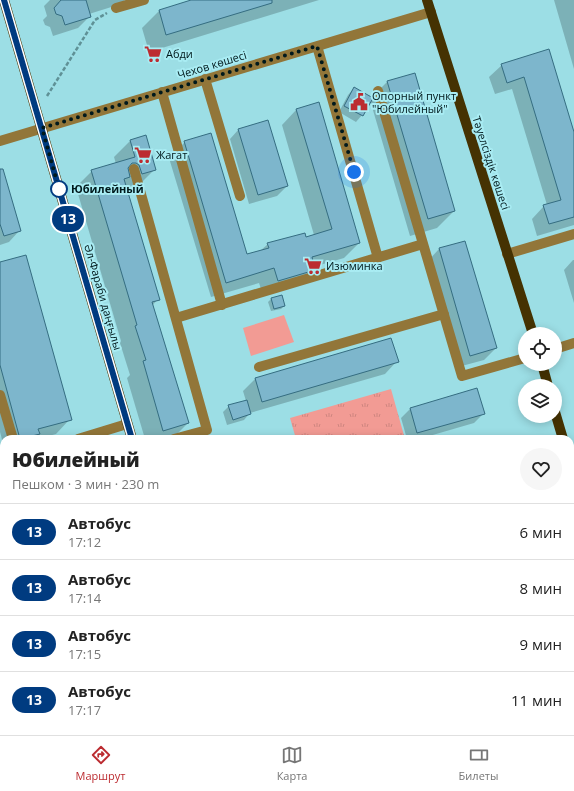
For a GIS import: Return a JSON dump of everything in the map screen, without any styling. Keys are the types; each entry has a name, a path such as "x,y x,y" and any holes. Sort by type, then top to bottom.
{"main road":[{"name":"Әл-Фараби даңғылы","path":"4,0 131,435"},
{"name":"Тәуелсіздік көшесі","path":"427,0 531,327"},
{"path":"558,423 562,435"}],"street":[{"path":"116,8 144,0"},
{"name":"Чехов көшесі","path":"0,141 431,12"},
{"path":"317,46 378,258"},
{"path":"205,79 240,196"},
{"path":"378,91 462,376 518,360"},
{"path":"162,92 222,305"},
{"path":"134,169 207,430 189,435"},
{"path":"507,254 574,234"},
{"path":"176,318 423,244"},
{"path":"259,368 444,314"},
{"path":"562,347 574,343"},
{"path":"0,395 12,435"},
{"path":"91,435 127,424"}],"path":[{"path":"47,96 95,20 116,8"}],"green space":[{"path":"284,315 294,342 251,356 243,328"},
{"path":"391,389 404,435 295,435 290,418"}],"building":[{"path":"61,0 86,0 91,17 65,25 62,16 56,14 54,8"},
{"path":"191,0 272,0 272,3 166,35 159,10"},
{"path":"549,49 574,132 574,217 549,224 543,205 561,200 524,77 507,83 501,64"},
{"path":"415,73 455,211 428,219 387,81"},
{"name":"Опорный пункт \"Юбилейный\"","path":"354,87 373,98 363,116 344,106"},
{"path":"319,102 360,243 312,257 315,270 278,281 274,268 226,283 184,141 211,133 247,254 269,248 267,243 305,233 306,237 332,229 296,109"},
{"path":"268,120 288,186 258,195 238,129"},
{"path":"146,135 156,170 142,174 139,165 132,163 128,168 130,177 124,179 160,300 152,302 189,423 163,431 143,361 146,360 135,326 137,325 91,170 135,157 130,140"},
{"path":"0,169 3,169 21,231 4,236 0,224"},
{"path":"465,241 497,348 470,356 439,248"},
{"path":"26,255 72,420 38,429 40,434 36,435 19,435 0,365 0,262"},
{"path":"282,295 285,306 274,309 271,298"},
{"path":"391,338 399,362 262,402 255,378"},
{"path":"477,388 485,414 417,433 410,408"},
{"path":"247,400 251,414 233,420 228,405"}],"bus line":[{"name":"13","path":"4,0 131,435"}],"place":[{"name":"Абди","path":"153,54"},
{"name":"Опорный пункт \"Юбилейный\"","path":"359,102"},
{"name":"Жагат","path":"143,155"},
{"name":"Юбилейный","path":"59,189"},
{"name":"Изюминка","path":"313,266"}],"route":[{"path":"59,189 42,128 317,46 354,172"}]}
